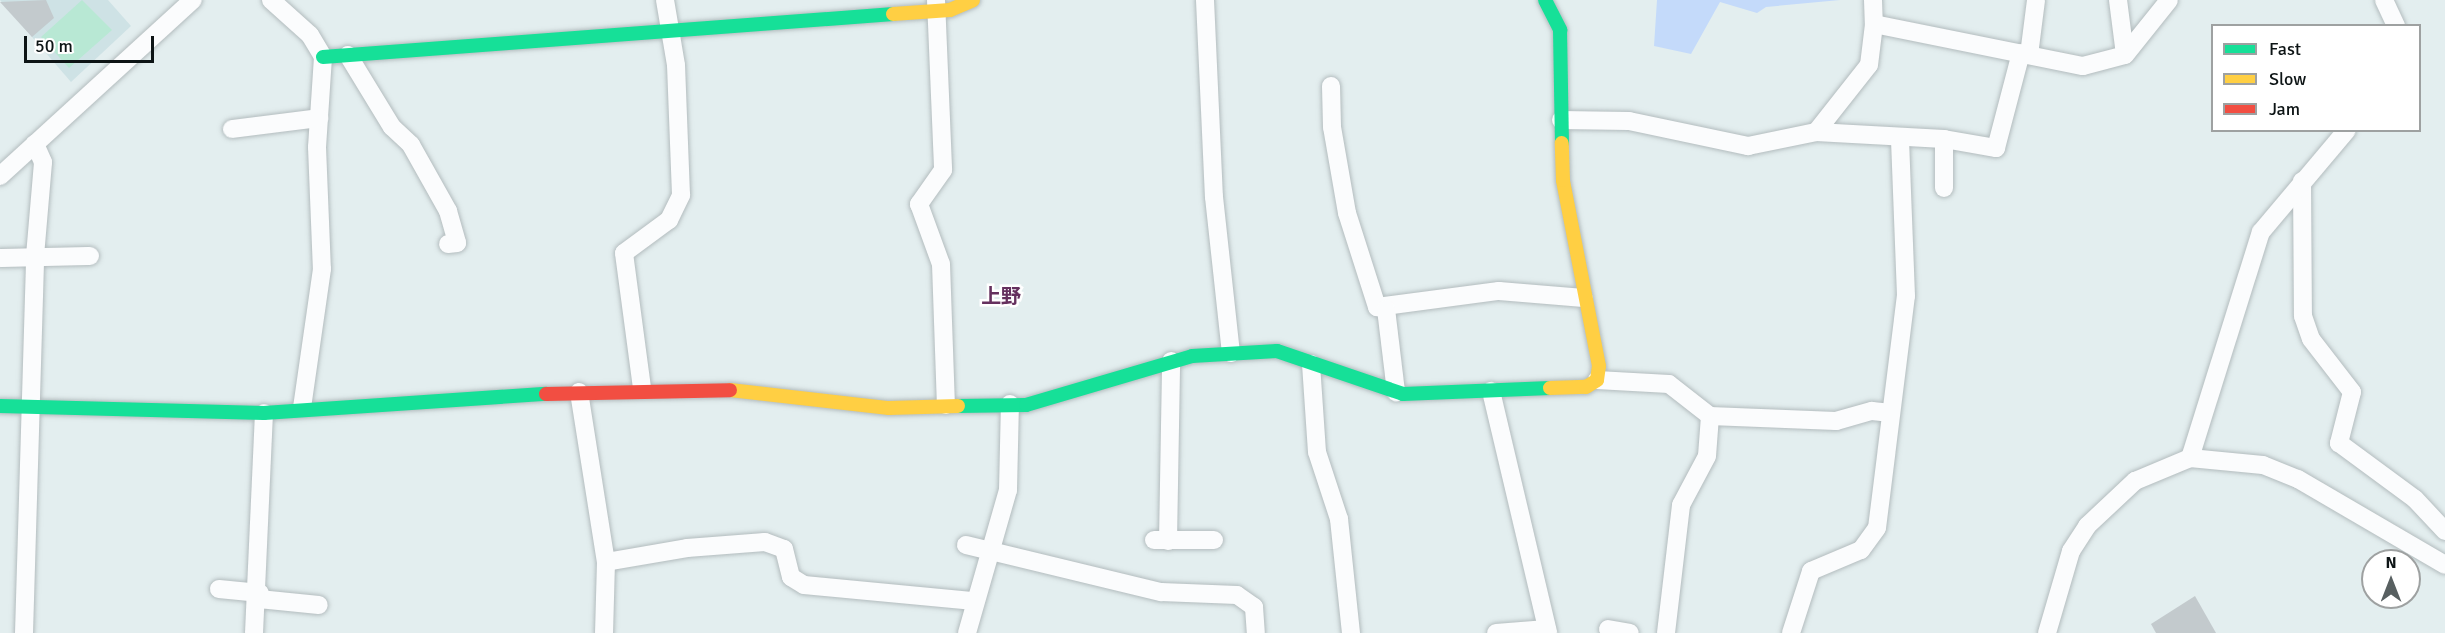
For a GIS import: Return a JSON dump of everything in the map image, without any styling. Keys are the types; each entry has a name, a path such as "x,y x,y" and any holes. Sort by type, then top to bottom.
{"street":[{"path":"0,176 193,0"},
{"path":"271,0 310,35 323,57 319,118 322,268 302,407"},
{"path":"642,388 624,253 669,220 681,195 671,33 665,0"},
{"path":"323,57 671,33 973,0"},
{"path":"1204,0 1214,196 1231,353"},
{"path":"1545,0 1560,30 1563,180 1584,298 1599,366 1597,380"},
{"path":"1816,132 1869,65 1874,24 1873,0"},
{"path":"1561,120 1629,121 1748,146 1816,132 1944,139 1995,147 2025,54 2036,0"},
{"path":"2118,0 2125,55"},
{"path":"1874,24 2083,66 2125,55 2169,0"},
{"path":"2384,0 2395,24"},
{"path":"937,5 943,170 919,204 941,264 946,405"},
{"path":"348,55 392,127 411,146 448,212 458,243 448,244"},
{"path":"1331,86 1332,127 1347,213 1377,308 1386,309 1499,291 1584,298"},
{"path":"232,129 319,118"},
{"path":"2190,458 2261,232 2345,132"},
{"path":"1791,633 1811,571 1872,542 1906,296 1900,138"},
{"path":"1944,139 1944,188"},
{"path":"24,633 35,256 43,162 35,144"},
{"path":"2302,181 2303,316 2311,339 2352,392 2339,443 2415,499 2445,531"},
{"path":"0,258 90,256"},
{"path":"1386,309 1396,392"},
{"path":"0,406 264,413 302,407 642,388 729,390 889,408 1010,404 1053,400 1171,361 1231,353 1277,351 1396,392 1586,387 1597,380 1669,384 1710,416 1836,421 1872,411 1891,413"},
{"path":"1171,361 1161,540 1214,540"},
{"path":"1311,364 1317,452 1339,519 1352,633"},
{"path":"1491,391 1548,631 1496,633"},
{"path":"579,392 606,562 604,633"},
{"path":"967,633 974,601 1008,490 1010,404"},
{"path":"254,633 260,596 264,413"},
{"path":"1666,633 1682,499 1707,456 1710,416"},
{"path":"2047,633 2071,551 2087,526 2135,481 2190,458 2263,465 2298,479 2445,565"},
{"path":"606,562 687,548 765,542 784,549 791,577 804,585 974,601"},
{"path":"966,545 988,554 1175,595 1237,595 1254,607 1256,633"},
{"path":"219,589 319,606"},
{"path":"1608,629 1630,633"}],"shaded area":[{"path":"0,0 108,0 131,26 71,82"}],"green space":[{"path":"82,0 112,30 69,68 41,37"}],"water":[{"path":"1657,0 1840,0 1766,7 1757,13 1720,2 1691,54 1654,46"}],"building":[{"path":"46,0 54,18 32,37 0,2"},
{"path":"2195,596 2216,633 2156,633 2151,624"}],"traffic: fast":[{"path":"1545,0 1560,30 1562,143"},
{"path":"323,57 893,14"},
{"path":"958,406 1026,405 1192,356 1277,351 1403,394 1550,388"},
{"path":"0,406 264,413 546,394"}],"traffic: slow":[{"path":"893,14 950,10 973,0"},
{"path":"1550,388 1586,387 1597,380 1599,366 1563,180 1562,143"},
{"path":"730,390 889,408 958,406"}],"traffic: jam":[{"path":"546,394 730,390"}],"district":[{"name":"上野","path":"1001,296"}]}
